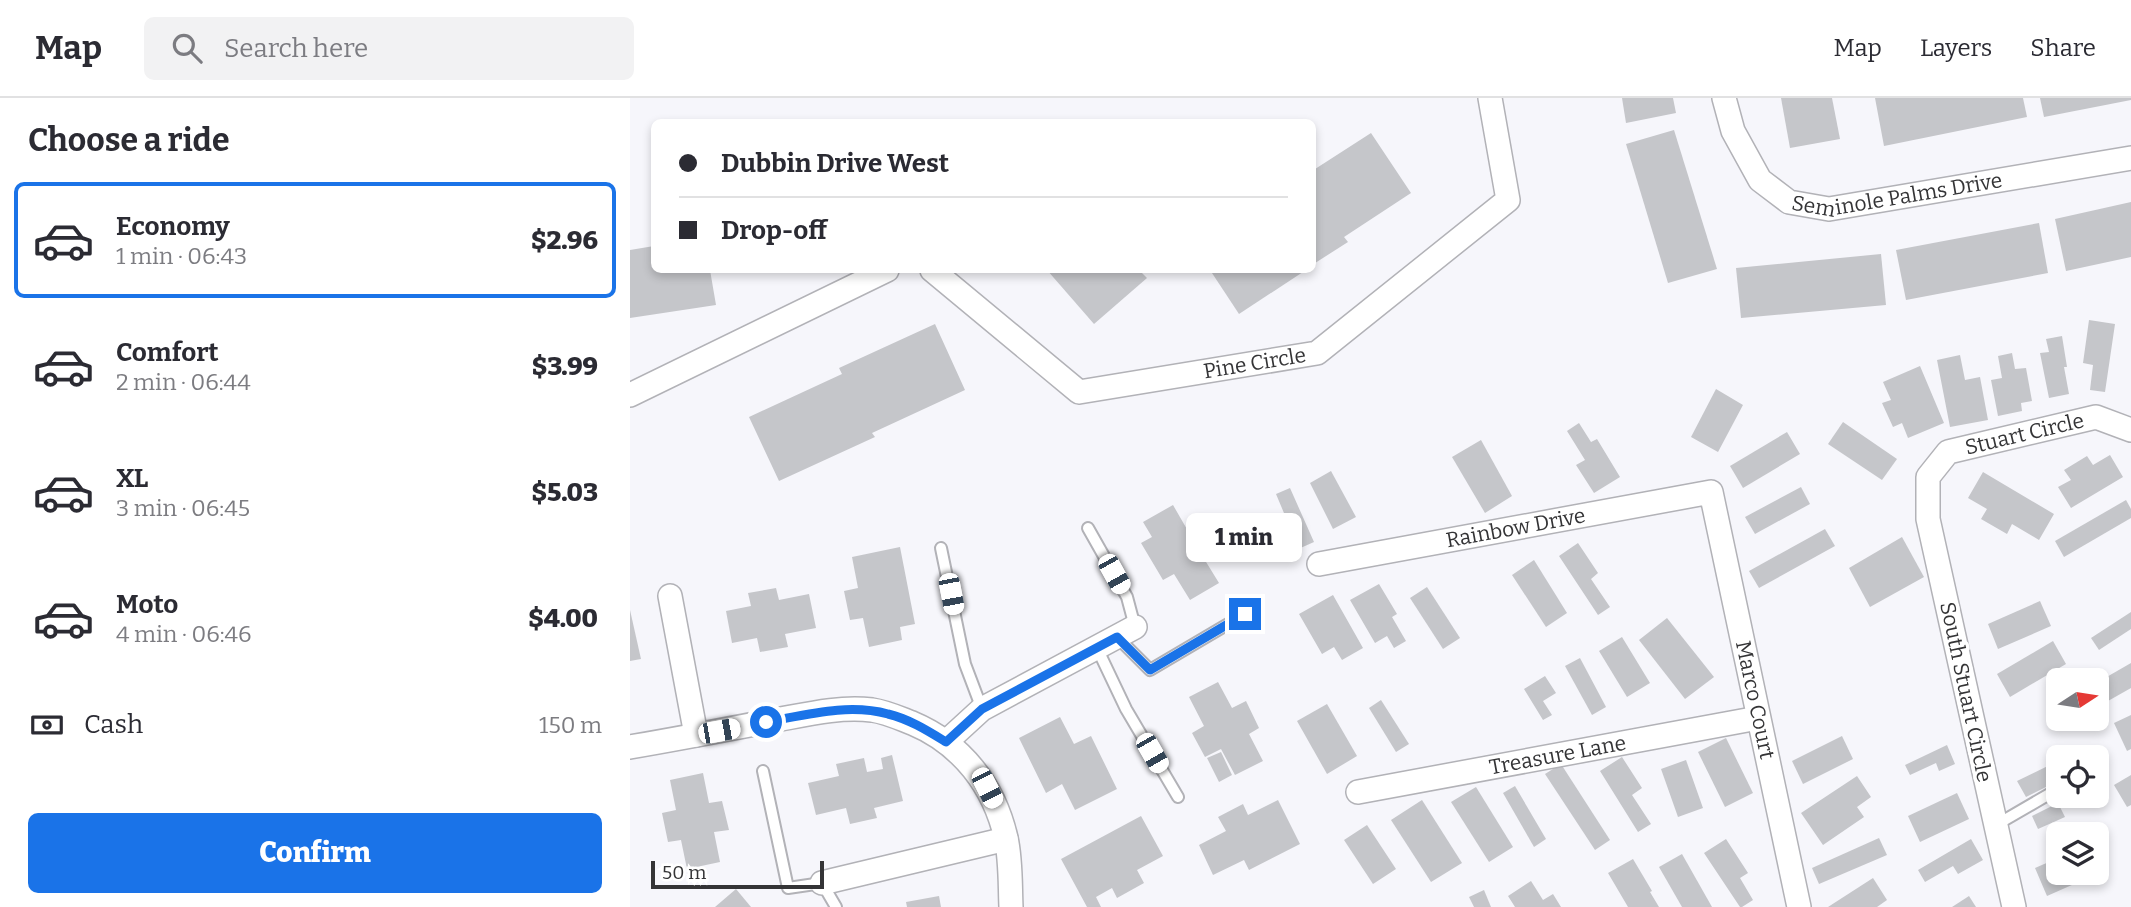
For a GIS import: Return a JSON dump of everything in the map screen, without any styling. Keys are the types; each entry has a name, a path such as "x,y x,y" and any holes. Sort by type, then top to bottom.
{"street":[{"name":"Pine Circle","path":"936,273 1079,392 1317,353 1508,200 1490,98"},
{"name":"Seminole Palms Drive","path":"1724,98 1733,131 1760,180 1789,202 1829,209 2131,158"},
{"path":"630,395 881,273"},
{"name":"Stuart Circle","path":"1928,477 1948,452 2096,417 2131,430"},
{"name":"South Stuart Circle","path":"1928,477 1928,519 2014,907"},
{"name":"Rainbow Drive","path":"1319,564 1710,492"},
{"name":"Marco Court","path":"1710,492 1799,907"},
{"path":"670,596 696,735"},
{"path":"946,742 982,709 1116,638"},
{"path":"630,747 835,710 853,709 890,714 919,726 946,742 965,758 996,804 1006,839 1011,907"},
{"name":"Treasure Lane","path":"1358,792 1758,718"},
{"path":"822,883 1006,839"}],"lane":[{"path":"1088,528 1127,597 1116,638 1126,709 1178,797"},
{"path":"942,548 965,664 982,709"},
{"path":"1116,638 1150,670 1245,614"},
{"path":"763,771 788,888 822,883 836,907"},
{"path":"1996,825 2046,796"}],"building":[{"path":"1622,98 1673,98 1676,113 1626,123"},
{"path":"1781,98 1832,98 1840,139 1790,148"},
{"path":"1875,98 2023,98 2027,117 1884,146"},
{"path":"2040,98 2131,98 2131,100 2044,117"},
{"path":"1674,130 1717,269 1668,283 1626,144"},
{"path":"1371,133 1411,193 1344,237 1348,242 1316,262 1316,168"},
{"path":"2131,202 2131,257 2066,271 2055,219"},
{"path":"2039,223 2048,273 1906,300 1896,250"},
{"path":"651,246 651,273 711,273 716,305 630,318 630,250"},
{"path":"1881,254 1886,305 1741,318 1736,268"},
{"path":"1050,273 1142,273 1147,278 1094,324"},
{"path":"1212,273 1301,273 1239,314"},
{"path":"2089,320 2115,324 2105,392 2090,390 2093,365 2083,363"},
{"path":"935,324 965,390 872,433 875,437 779,481 749,417 842,374 839,368"},
{"path":"2062,336 2069,394 2049,398 2040,353 2049,352 2046,339"},
{"path":"2012,353 2015,369 2026,368 2032,401 2021,403 2022,411 1998,416 1991,380 2002,378 1998,356"},
{"path":"1960,355 1965,380 1980,377 1988,420 1950,427 1937,360"},
{"path":"1920,366 1944,423 1908,438 1902,423 1893,427 1882,403 1891,400 1883,382"},
{"path":"1716,389 1743,405 1718,452 1691,437"},
{"path":"1843,422 1897,459 1882,480 1828,444"},
{"path":"1579,423 1591,442 1597,439 1620,477 1594,493 1576,465 1585,460 1567,431"},
{"path":"1787,432 1800,454 1743,488 1730,466"},
{"path":"1481,440 1512,496 1485,513 1452,457"},
{"path":"2110,455 2123,477 2071,508 2058,487 2071,480 2064,470 2087,456 2093,465"},
{"path":"1331,471 1356,517 1333,529 1310,483"},
{"path":"1983,472 2054,514 2039,540 2012,524 2007,534 1981,519 1987,509 1968,498"},
{"path":"1801,487 1810,504 1755,534 1745,517"},
{"path":"1290,488 1314,542 1296,550 1285,527 1289,525 1276,494"},
{"path":"2126,500 2131,509 2131,518 2064,557 2055,541"},
{"path":"1173,505 1188,531 1200,524 1215,550 1203,557 1219,583 1190,600 1174,574 1163,580 1141,543 1152,537 1143,522"},
{"path":"1825,529 1835,546 1759,588 1749,571"},
{"path":"1902,537 1924,577 1870,607 1849,568"},
{"path":"1578,543 1598,573 1591,579 1610,607 1598,615 1559,556"},
{"path":"900,547 915,624 900,627 902,640 869,647 863,618 850,620 844,591 858,588 852,557"},
{"path":"1534,560 1567,613 1546,627 1512,575"},
{"path":"1379,584 1397,614 1392,617 1406,641 1394,648 1387,636 1375,643 1350,600"},
{"path":"1427,587 1460,638 1443,649 1410,598"},
{"path":"776,588 779,600 809,594 816,628 785,634 788,647 760,652 757,638 732,643 726,611 751,606 748,593"},
{"path":"1333,595 1363,648 1342,660 1334,647 1322,654 1299,614"},
{"path":"2040,601 2051,626 1998,649 1988,624"},
{"path":"630,610 641,659 630,661"},
{"path":"2131,612 2131,629 2099,650 2091,638"},
{"path":"1667,618 1714,677 1685,699 1639,640"},
{"path":"1622,637 1650,683 1627,697 1599,651"},
{"path":"2053,641 2066,664 2059,668 2046,668 2046,676 2010,697 1997,674"},
{"path":"1580,658 1606,707 1592,715 1565,666"},
{"path":"2131,663 2131,688 2109,700 2109,676"},
{"path":"1545,676 1556,693 1543,701 1552,715 1543,720 1524,689"},
{"path":"1218,682 1232,708 1246,701 1259,728 1249,734 1263,761 1235,775 1221,749 1205,757 1192,733 1204,726 1189,697"},
{"path":"1381,700 1409,744 1396,752 1369,708"},
{"path":"1327,704 1357,756 1327,774 1297,721"},
{"path":"2131,715 2131,749 2127,751 2114,723"},
{"path":"1060,717 1074,744 1091,736 1117,789 1075,810 1062,784 1046,793 1019,738"},
{"path":"1842,736 1853,759 1803,784 1792,761"},
{"path":"1726,738 1753,793 1725,807 1698,752"},
{"path":"1947,745 1955,764 1939,771 1936,763 1910,775 1905,765"},
{"path":"1221,752 1232,775 1219,782 1207,758"},
{"path":"892,755 903,801 874,808 877,818 850,824 846,808 816,815 808,783 839,776 836,764 864,758 867,772 883,769 881,758"},
{"path":"1622,757 1642,788 1632,795 1651,824 1638,832 1600,771"},
{"path":"1686,760 1703,808 1678,817 1661,769"},
{"path":"1561,764 1610,840 1595,850 1545,774"},
{"path":"2046,767 2046,787 2026,797 2017,781"},
{"path":"703,773 709,803 722,801 729,830 714,832 720,862 687,869 681,840 668,842 662,813 676,810 670,780"},
{"path":"2131,775 2131,805 2127,807 2114,785"},
{"path":"1857,776 1871,797 1857,807 1864,817 1823,845 1801,813"},
{"path":"1515,786 1546,839 1534,847 1503,793"},
{"path":"1476,787 1513,847 1489,862 1451,802"},
{"path":"1957,793 1969,819 1920,842 1908,816"},
{"path":"1278,800 1300,844 1249,870 1244,860 1213,875 1199,845 1226,831 1218,817 1243,804 1248,815"},
{"path":"1422,800 1462,863 1431,882 1391,820"},
{"path":"2048,808 2060,808 2065,817 2046,822 2046,825 2038,829 2032,816"},
{"path":"1141,816 1163,856 1137,870 1144,883 1117,898 1112,888 1096,897 1101,907 1087,907 1061,859"},
{"path":"1367,825 1396,869 1373,884 1344,840"},
{"path":"1879,838 1887,855 1819,884 1812,868"},
{"path":"1726,839 1748,873 1740,878 1753,900 1742,907 1704,853"},
{"path":"1971,839 1983,860 1958,874 1953,866 1925,882 1918,870"},
{"path":"1682,854 1712,907 1682,907 1659,867"},
{"path":"1633,859 1659,907 1628,907 1608,873"},
{"path":"2046,863 2046,885 2072,885 2047,896 2035,868"},
{"path":"1873,878 1887,900 1877,907 1828,907"},
{"path":"1531,881 1543,900 1553,894 1561,907 1515,907 1508,896"},
{"path":"736,889 751,907 715,907"},
{"path":"1484,890 1491,907 1474,907 1469,897"},
{"path":"939,896 941,907 907,907 906,902"},
{"path":"1969,896 1976,907 1952,907"}],"route":[{"path":"766,722 835,710 872,710 919,726 946,742 982,709 1117,637 1150,670 1245,614"}]}
